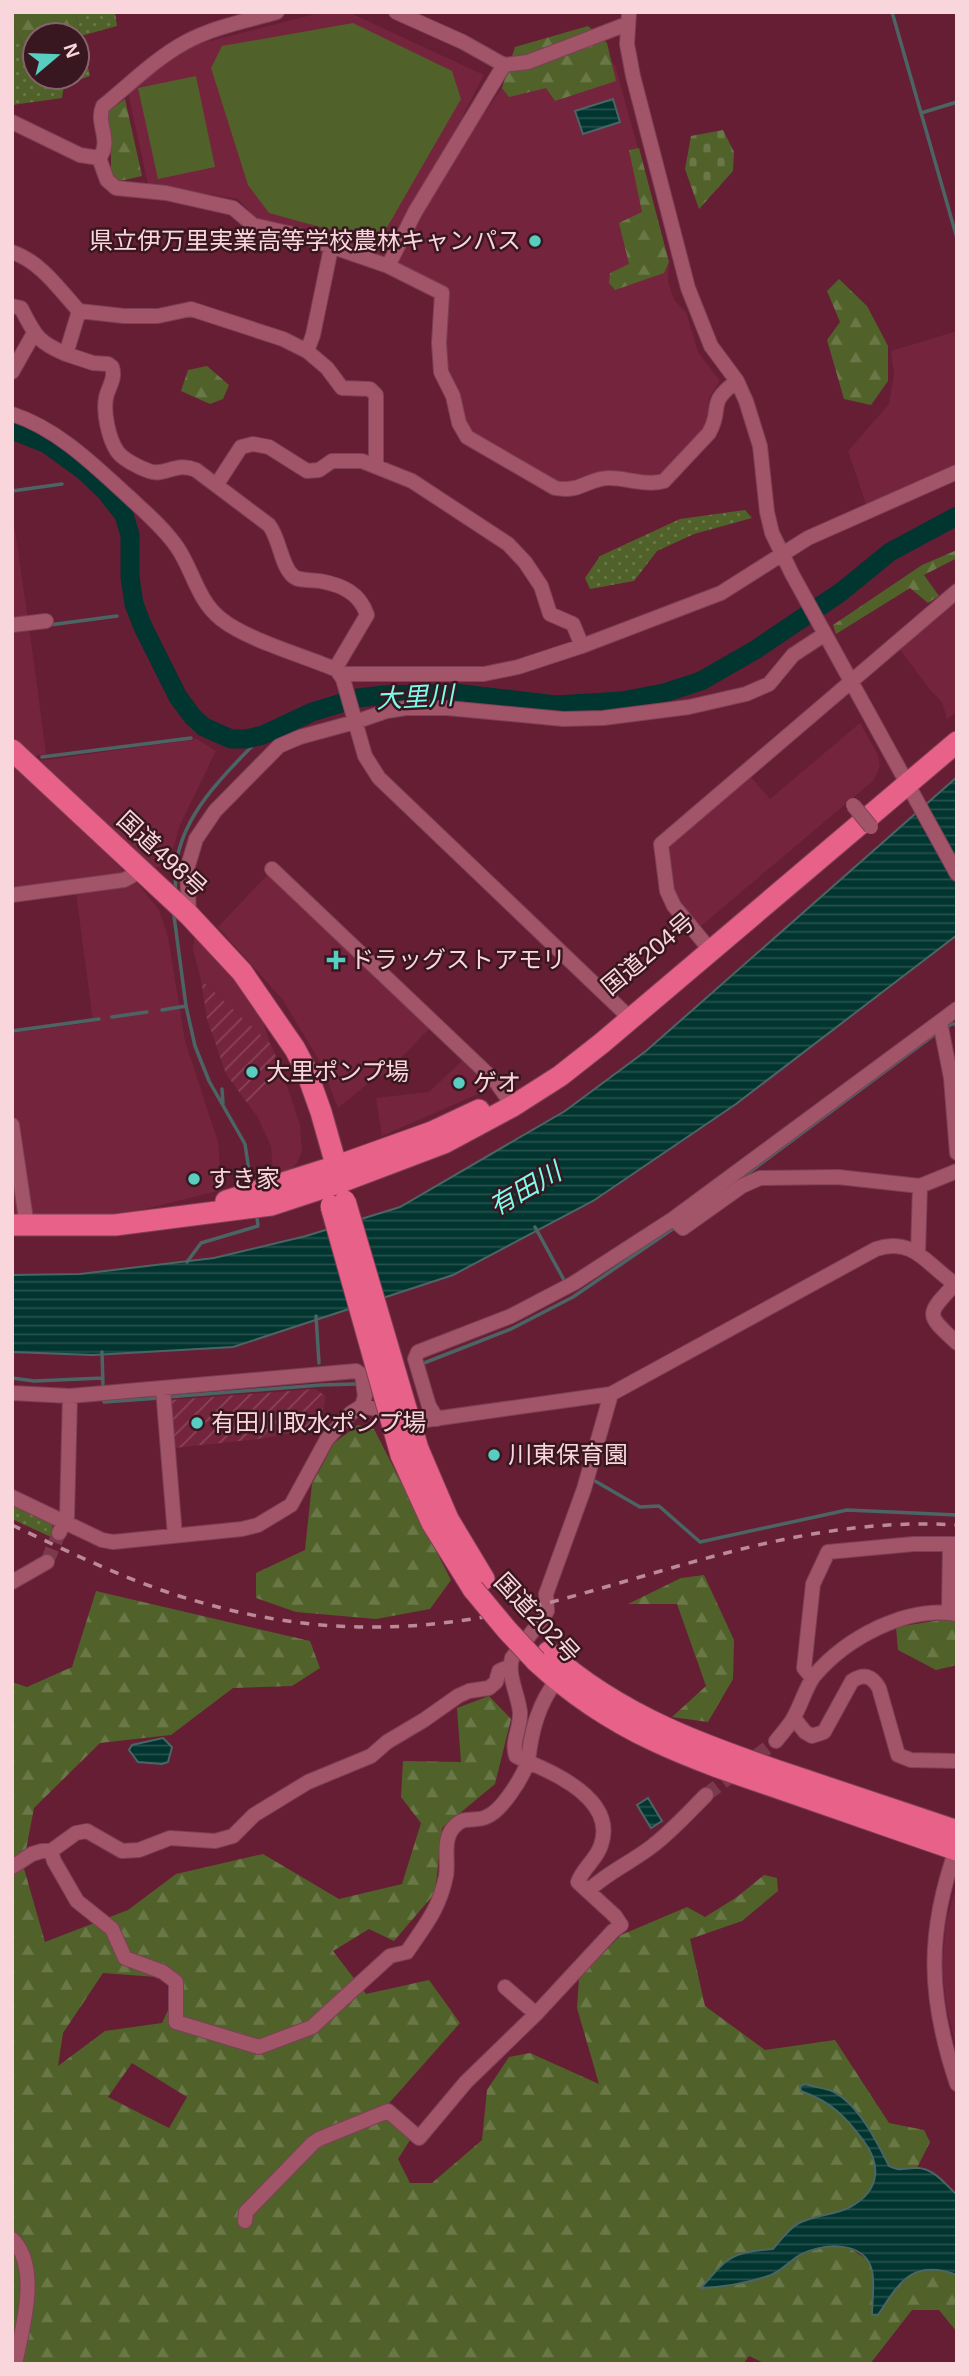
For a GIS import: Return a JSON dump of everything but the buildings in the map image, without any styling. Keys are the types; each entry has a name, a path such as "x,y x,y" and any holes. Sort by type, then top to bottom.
{"highway":[{"name":"国道204号","path":"334,1185 432,1132 509,1100 545,1071 627,1014 904,778 957,725"},
{"name":"国道204号","path":"904,778 957,742"},
{"name":"国道498号","path":"12,750 189,915 242,972 295,1049 306,1070 334,1185"},
{"path":"20,1226 115,1226 271,1205 334,1185"},
{"name":"国道202号","path":"334,1185 410,1452 448,1519 478,1584 540,1655 557,1680 613,1720 656,1744 717,1768 957,1849"},
{"name":"国道202号","path":"540,1655 655,1725 718,1752 957,1831"}],"street":[{"path":"99,158 106,143 100,112 103,106 186,42 218,29 277,12"},
{"path":"396,12 463,42 504,65 528,62 628,18 627,44 633,76 688,288 712,346 737,381 746,401 760,446 767,512 781,555 957,874"},
{"path":"388,266 415,212 504,65"},
{"path":"12,122 80,155 99,158"},
{"path":"99,158 107,180 116,188 166,192 233,208 253,225 301,236 388,266 442,293 439,343 441,372 453,396 459,423 467,436 555,488 580,488 607,478 656,483 664,481 709,433 714,424 720,394 737,381"},
{"path":"307,351 313,335 331,248"},
{"path":"12,252 22,255 41,268 79,311 124,316 158,316 191,309 283,339 307,351 327,368 342,388 370,389 376,395 376,465"},
{"path":"12,306 21,308 34,333 45,345 93,363 108,364 112,367 113,379 105,404 108,427 117,452 155,473 187,466 216,484 270,525 294,578 320,581 351,591 358,597 367,615 338,664 365,756 379,778 627,1014"},
{"path":"66,354 79,311"},
{"path":"12,372 34,333"},
{"path":"12,414 49,432 74,449 147,514 175,544 200,594 222,620 239,631 341,674 484,674 518,667 582,646 721,593 808,538 957,472"},
{"path":"216,484 241,447 253,444 269,447 307,471 318,470 332,461 362,461 376,465 412,481 508,544 525,562 541,586 550,614 573,624 582,646"},
{"path":"707,946 674,906 667,891 661,844 957,591"},
{"path":"12,625 46,621"},
{"path":"189,915 187,869 196,839 215,811 279,746 300,737 387,711 406,708 447,708 563,719 603,718 689,707 746,694 769,684 793,654 823,631"},
{"path":"853,805 871,827"},
{"path":"272,869 496,1082 509,1100"},
{"path":"12,895 124,880 141,871"},
{"path":"678,1224 754,1159 941,1028 957,1009"},
{"path":"941,1028 951,1078 957,1153"},
{"path":"12,1125 20,1226"},
{"path":"754,1159 760,1178"},
{"path":"438,1419 429,1406 415,1359 418,1352 511,1316 574,1283 742,1186 760,1178 838,1177 920,1186 957,1171"},
{"path":"918,1253 920,1186"},
{"path":"362,1406 426,1420 611,1394 876,1249 890,1244 918,1253 956,1284 934,1307 932,1315 933,1321 957,1343"},
{"path":"12,1393 70,1396 163,1395 356,1371 362,1375 365,1396 362,1406 351,1413 327,1439 291,1504 258,1525 113,1542 61,1528 12,1497"},
{"path":"245,2221 246,2212 319,2139 388,2111 419,2138 466,2082 536,2014 612,1931 621,1925 615,1916 578,1882 580,1875 601,1848 605,1833 604,1820 584,1794 552,1772 516,1756 513,1747 520,1713 510,1666 512,1658 547,1611 546,1594 584,1489 611,1394"},
{"path":"163,1395 175,1536"},
{"path":"61,1528 67,1516 70,1396"},
{"path":"776,1741 794,1718 813,1678 842,1649 868,1633 916,1614 953,1613 953,1544 914,1544 828,1552 813,1584 804,1668 813,1678"},
{"path":"12,1582 47,1562"},
{"path":"12,1867 32,1854 43,1850 51,1851 76,1833 87,1831 122,1851 139,1850 170,1838 215,1841 233,1836 254,1815 308,1782 371,1756 387,1742 458,1696 489,1688 496,1682 499,1671 510,1666"},
{"path":"794,1718 811,1736 824,1732 852,1681 866,1676 874,1680 879,1688 898,1755 911,1760 957,1760"},
{"path":"51,1851 77,1901 112,1929 125,1958 163,1972 176,1982 176,2022 259,2047 312,2027 390,1956 407,1952 438,1906 446,1873 447,1838 455,1825 466,1819 486,1817 496,1811 523,1775 528,1762 530,1737 542,1704 557,1680"},
{"path":"588,1891 603,1877 649,1849 678,1825 706,1795"},
{"path":"957,1849 947,1872 937,1919 933,1968 946,2053 957,2084"},
{"path":"505,1987 536,2014"},
{"path":"12,2239 23,2254 28,2268 24,2317 15,2364"}],"shaded area":[{"name":"県立伊万里実業高等学校農林キャンパス","path":"323,12 348,12 484,75 463,115 478,122 502,88 600,50 615,65 669,262 668,281 674,300 686,312 698,352 720,381 709,398 708,425 659,478 573,484 554,482 470,434 444,374 446,289 401,269 397,260 387,254 378,257 298,229 256,218 238,199 148,184 128,93 187,47"},
{"path":"957,331 957,468 867,507 848,451 889,404 894,374 891,351"},
{"path":"12,509 28,620 12,622"},
{"path":"957,601 957,712 947,719 942,702 899,648"},
{"path":"29,626 46,754 33,756 12,737 12,629"},
{"path":"860,723 878,755 880,766 874,780 701,926 691,920 672,885 666,844 750,776 770,799"},
{"path":"197,739 216,751 180,825 168,865 152,868 39,761"},
{"path":"12,764 116,863 124,872 120,876 12,891"},
{"path":"271,871 431,1027 383,1076 377,1076 338,1108 321,1064 283,1000 218,927"},
{"path":"137,883 159,910 168,937 185,1041 218,1142 222,1190 112,1217 12,1217 12,1033 93,1022 76,892"},
{"path":"195,935 228,969 263,1022 270,1043 201,980 193,949"},
{"path":"201,980 270,1043 281,1068 248,1104 226,1074 207,1019"},
{"path":"465,1058 492,1088 382,1136 376,1098 429,1092"},
{"path":"281,1068 300,1125 302,1151 297,1163 289,1171 273,1175 271,1146 257,1116 248,1104"},
{"path":"315,1389 326,1396 319,1428 259,1439 174,1448 170,1400"},
{"path":"957,1883 957,2051 947,2009 942,1968 946,1922"}],"green space":[{"path":"12,12 75,12 77,21 21,21 21,42 12,23"},
{"path":"75,12 115,12 117,26 91,33 91,21 77,21"},
{"path":"12,23 21,42 21,91 63,91 62,98 12,105"},
{"path":"353,23 452,71 461,99 378,243 269,213 248,185 211,68 222,46"},
{"path":"588,26 607,43 616,81 555,101 546,88 509,97 502,88 515,47"},
{"path":"196,76 215,167 158,179 138,88"},
{"path":"125,99 142,176 120,181 111,173 107,112"},
{"path":"723,130 734,152 733,171 699,209 685,169 691,136"},
{"path":"639,148 669,262 664,273 615,290 609,283 610,273 629,264 619,223 642,212 629,150"},
{"path":"839,279 867,306 888,346 888,381 871,405 844,399 827,340 840,322 827,291"},
{"path":"207,366 229,385 223,399 210,404 181,391 188,370"},
{"path":"745,510 752,518 694,534 657,551 634,581 590,589 585,578 600,556 680,519"},
{"path":"957,550 957,558 924,575 939,596 928,603 910,588 836,634 833,625 922,565"},
{"path":"358,1425 374,1429 451,1580 430,1609 376,1619 296,1612 256,1598 256,1573 305,1550 312,1484 334,1443"},
{"path":"12,1504 53,1522 51,1537 12,1519"},
{"path":"704,1575 734,1640 733,1679 708,1722 672,1717 706,1686 677,1604 628,1604 681,1578"},
{"path":"96,1591 310,1641 320,1668 292,1686 233,1688 171,1735 100,1743 34,1808 23,1865 45,1942 128,1910 176,1874 263,1854 339,1899 402,1884 421,1823 401,1797 403,1761 461,1762 457,1708 489,1696 511,1719 495,1784 442,1828 435,1893 394,1941 369,1929 333,1951 366,1994 429,1980 460,2023 383,2110 410,2140 398,2159 410,2183 432,2183 482,2140 487,2090 509,2057 530,2053 599,2084 577,2008 579,1978 621,1935 687,1907 705,1917 737,1897 764,1875 777,1878 778,1891 742,1921 690,1939 705,2006 765,2050 835,2040 889,2123 924,2130 930,2142 917,2168 876,2174 871,2191 850,2207 798,2223 800,2255 827,2246 846,2246 868,2260 873,2272 873,2315 878,2315 900,2284 918,2272 942,2271 957,2275 957,2332 939,2310 912,2310 870,2364 766,2364 749,2356 743,2364 12,2364 12,1682 27,1687 72,1667","holes":["103,1973 183,1979 162,2023 105,2031 58,2066 63,2033","132,2063 187,2097 169,2128 108,2097"]},
{"path":"948,1619 957,1621 957,1665 936,1670 898,1650 896,1627"}],"water":[{"path":"613,99 620,122 583,134 575,111"},
{"name":"有田川","path":"957,777 957,935 736,1104 593,1201 453,1275 233,1347 93,1355 12,1352 12,1275 80,1274 214,1258 306,1236 400,1207 565,1111 646,1051"},
{"path":"163,1738 172,1747 168,1762 138,1762 129,1750 132,1745"},
{"path":"648,1798 662,1821 651,1828 637,1805"},
{"path":"805,2084 832,2091 850,2104 866,2124 889,2166 928,2170 957,2195 957,2275 929,2270 908,2277 878,2315 872,2315 873,2276 868,2261 861,2253 841,2247 818,2248 807,2252 775,2273 762,2278 701,2288 731,2258 748,2252 773,2249 795,2225 850,2207 860,2201 872,2185 875,2168 869,2149 850,2123 836,2110 801,2091 800,2086"}],"waterway":[{"path":"892,12 957,238"},
{"path":"921,113 957,102"},
{"name":"大里川","path":"12,430 47,444 83,470 106,492 124,515 130,535 130,577 134,604 143,627 178,697 193,717 204,727 231,739 263,735 312,712 358,698 384,695 454,693 556,705 622,701 664,693 701,681 755,650 841,592 890,552 957,516"},
{"path":"12,491 62,484"},
{"path":"49,625 117,616"},
{"path":"175,892 177,859 189,823 211,791 263,735"},
{"path":"42,757 191,738"},
{"path":"174,916 186,1006 195,1046 209,1081 245,1144 250,1177"},
{"path":"162,1010 186,1006"},
{"path":"112,1017 147,1012"},
{"path":"12,1031 99,1019"},
{"path":"945,1028 957,1024"},
{"path":"739,1180 938,1032"},
{"path":"222,1089 223,1103"},
{"path":"187,1262 201,1243 258,1226 257,1217"},
{"path":"424,1363 511,1329 573,1297 677,1226"},
{"path":"535,1227 564,1280"},
{"path":"316,1316 319,1363"},
{"path":"102,1352 103,1387"},
{"path":"12,1378 34,1381 103,1378"},
{"path":"167,1397 355,1384"},
{"path":"103,1397 104,1402 160,1398"},
{"path":"595,1481 640,1507 659,1506 700,1542 847,1510 957,1515"}],"tunnel":[{"path":"47,1562 59,1533"},
{"path":"706,1795 776,1741"}],"railway":[{"path":"12,1525 112,1571 173,1594 268,1618 360,1627 452,1622 499,1614 548,1603 699,1560 800,1536 851,1528 904,1524 957,1525"}],"place":[{"name":"県立伊万里実業高等学校農林キャンパス","path":"535,241"},
{"name":"ドラッグストアモリ","path":"336,960"},
{"name":"大里ポンプ場","path":"252,1072"},
{"name":"ゲオ","path":"459,1083"},
{"name":"すき家","path":"194,1179"},
{"name":"有田川取水ポンプ場","path":"197,1423"},
{"name":"川東保育園","path":"494,1455"}]}
